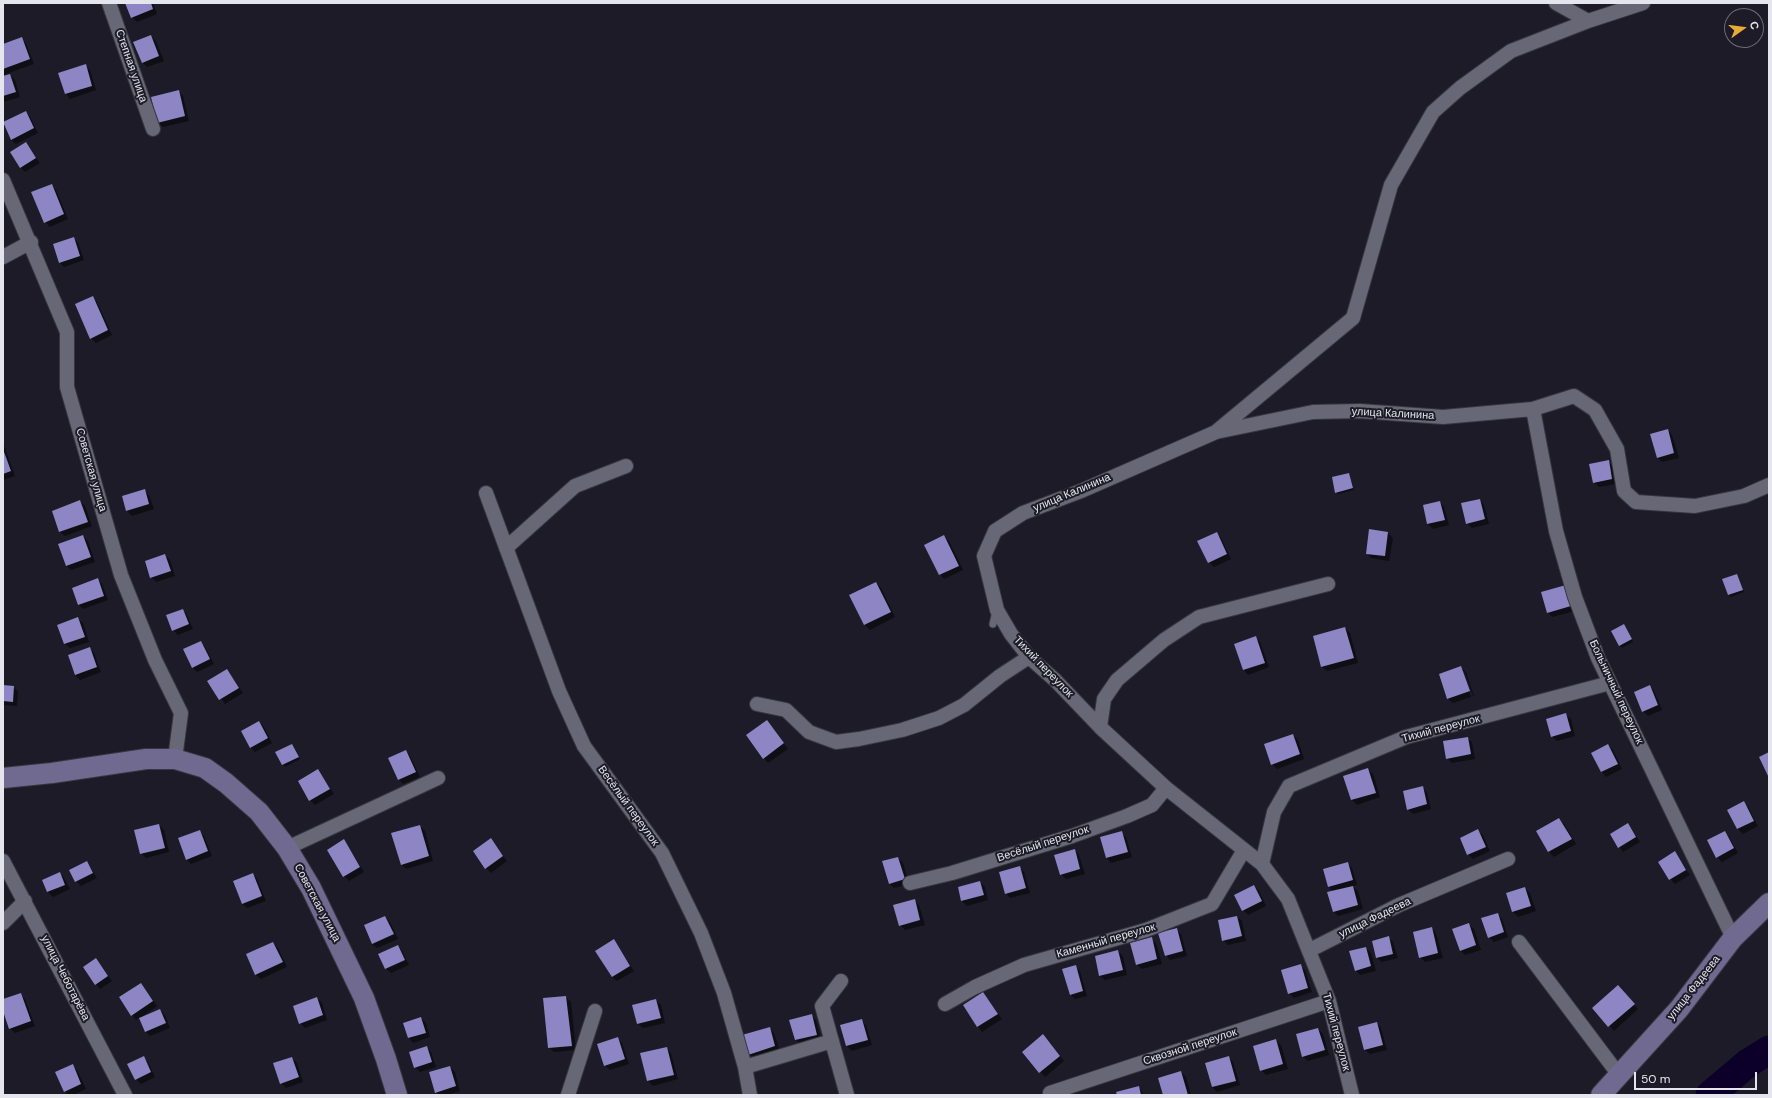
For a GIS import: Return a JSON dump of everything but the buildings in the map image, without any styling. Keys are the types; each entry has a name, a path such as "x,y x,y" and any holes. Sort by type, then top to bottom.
{"main road":[{"name":"Советская улица","path":"3,778 52,773 146,759 175,759 205,768 226,783 259,812 287,848 311,888 364,998 397,1095"},
{"name":"улица Фадеева","path":"1601,1095 1679,1009 1733,938 1769,903"}],"street":[{"name":"Степная улица","path":"109,3 153,129"},
{"path":"1556,3 1588,21"},
{"path":"1216,432 1353,318 1391,184 1433,112 1460,88 1511,51 1588,21 1643,3"},
{"name":"Советская улица","path":"3,180 31,242 67,332 67,386 122,575 155,660 181,713 175,759"},
{"path":"3,257 31,242"},
{"name":"улица Калинина","path":"984,556 994,532 1023,513 1081,490 1216,432 1313,412 1360,411 1443,417 1533,409 1574,396 1595,410 1617,449 1624,491 1636,502 1695,506 1744,496 1769,485"},
{"name":"Больничный переулок","path":"1533,409 1556,531 1576,597 1598,658 1733,938"},
{"path":"506,548 575,486 626,466"},
{"name":"Весёлый переулок","path":"486,492 559,691 584,746 662,853 702,933 724,994 745,1067 750,1095"},
{"name":"Тихий переулок","path":"984,556 997,610 1011,634 1029,657 1055,680 1100,727 1166,788 1262,864 1288,899 1310,950 1329,1001 1352,1095"},
{"path":"1100,727 1104,699 1117,680 1164,640 1199,617 1328,584"},
{"path":"756,704 786,710 809,732 836,742 859,739 902,730 945,715 964,705 1000,676 1029,657"},
{"name":"Тихий переулок","path":"1262,864 1274,812 1289,786 1406,737 1610,683"},
{"path":"287,848 438,778"},
{"name":"Весёлый переулок","path":"910,883 959,871 1072,836 1127,816 1152,805 1166,788"},
{"name":"Каменный переулок","path":"945,1004 975,987 1024,965 1146,930 1212,904 1244,850"},
{"name":"улица Фадеева","path":"1310,950 1399,905 1508,859"},
{"name":"улица Чеботарёва","path":"3,861 25,900 125,1095"},
{"path":"3,923 25,900"},
{"path":"1518,942 1619,1075"},
{"path":"841,981 822,1006 847,1095"},
{"name":"Сквозной переулок","path":"1050,1093 1329,1001"},
{"path":"568,1095 595,1011"},
{"path":"745,1067 832,1041"}],"lane":[{"path":"993,624 997,610"}],"waterway":[{"path":"1710,1095 1748,1063 1769,1050"}]}
